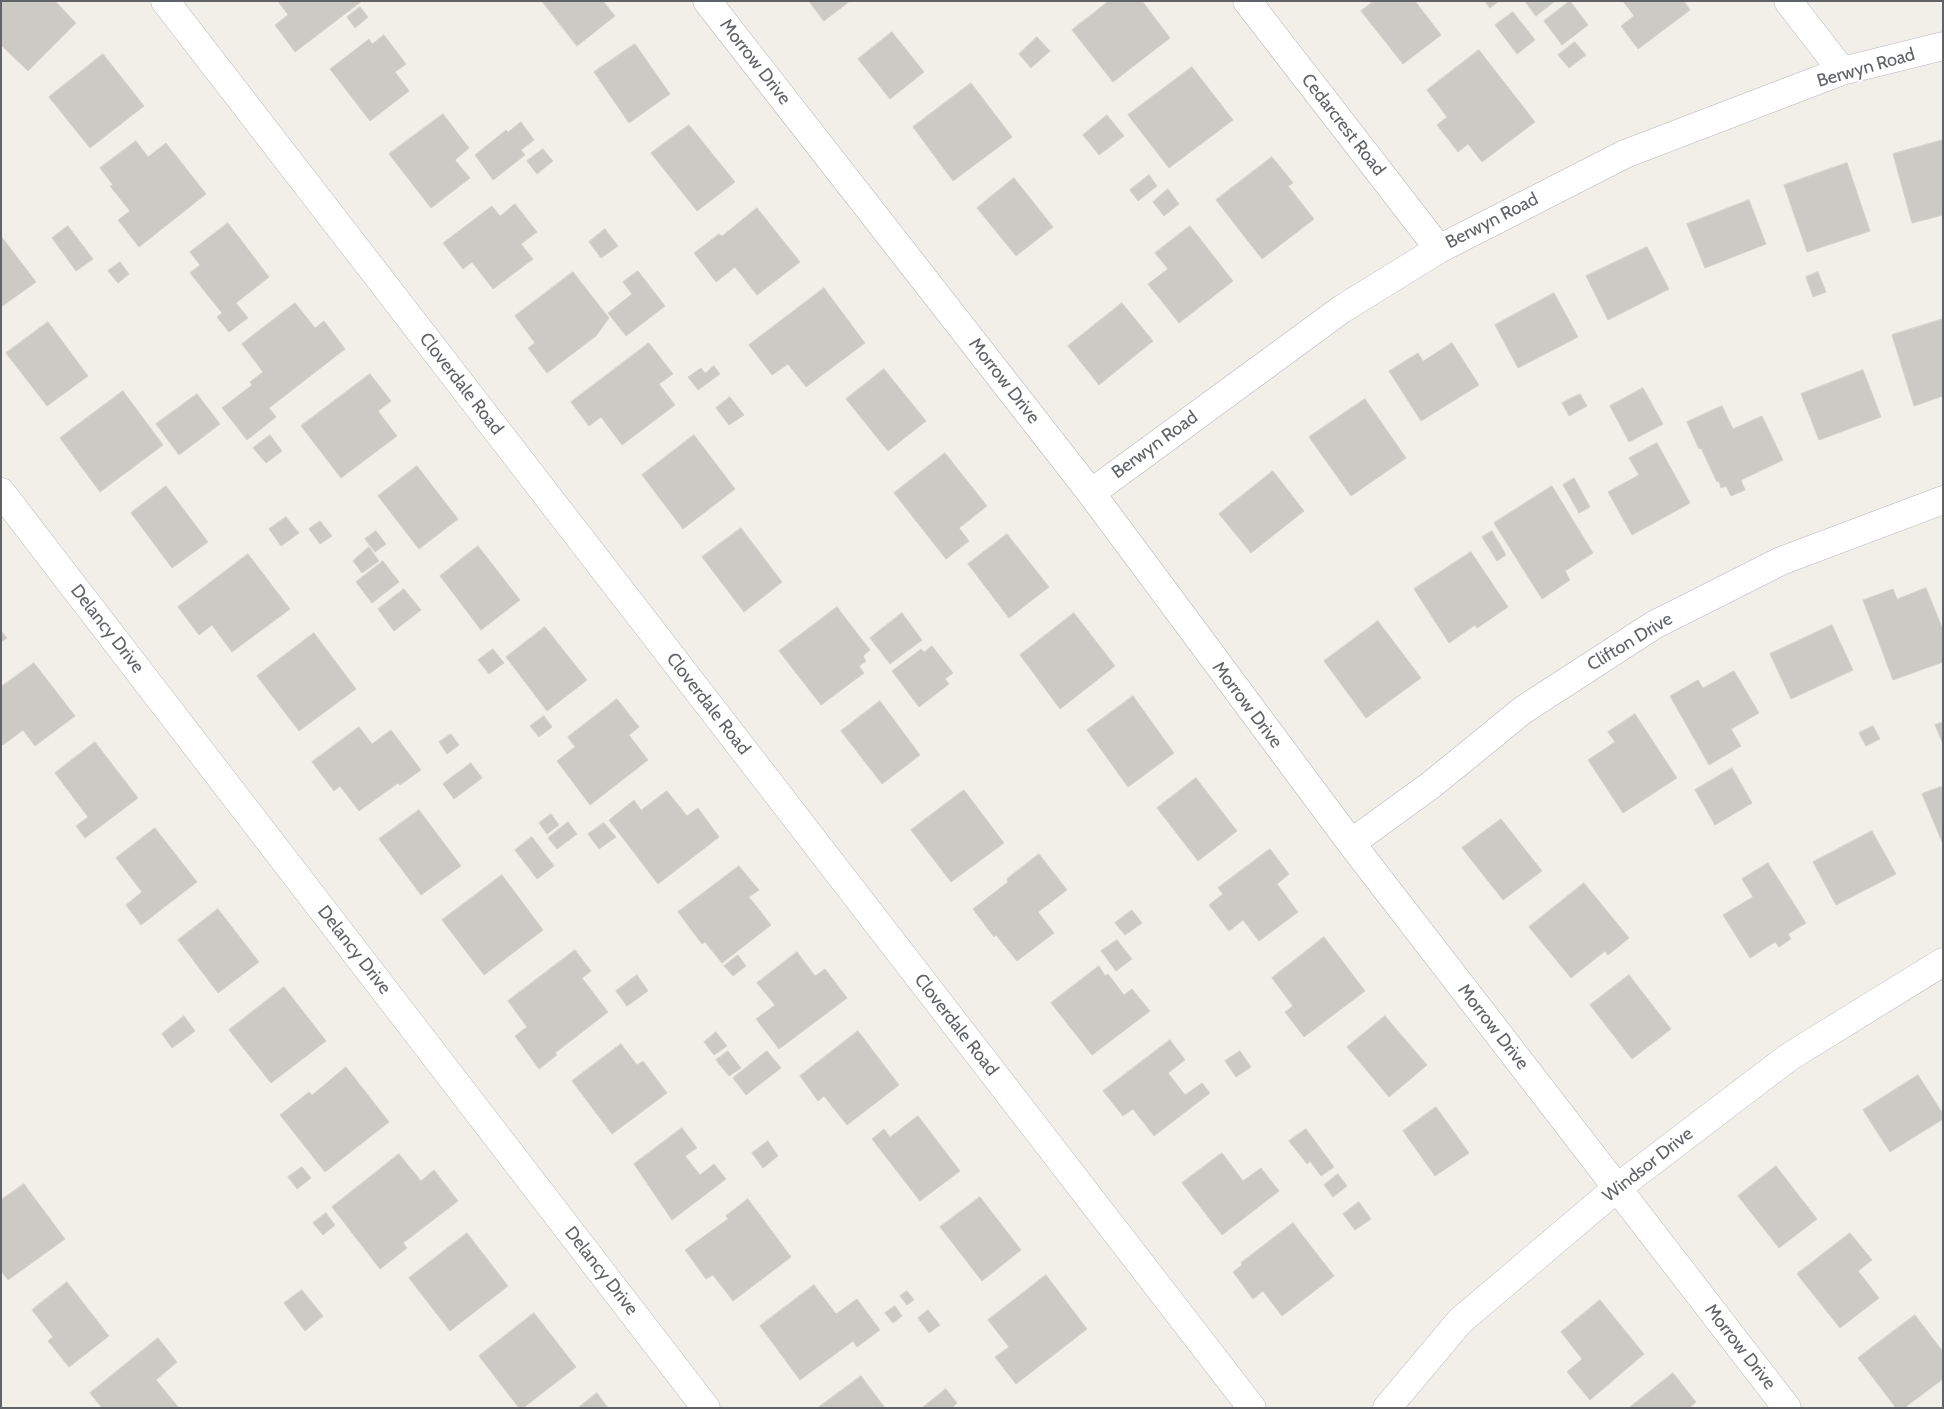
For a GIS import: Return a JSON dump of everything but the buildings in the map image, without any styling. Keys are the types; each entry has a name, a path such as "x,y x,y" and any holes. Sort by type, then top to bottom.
{"street":[{"name":"Cloverdale Road","path":"165,1 1252,1408"},
{"name":"Morrow Drive","path":"708,1 1091,493 1351,843 1788,1408"},
{"name":"Cedarcrest Road","path":"1247,1 1438,249"},
{"path":"1788,1 1842,71"},
{"name":"Berwyn Road","path":"1091,493 1342,309 1438,249 1625,154 1842,71 1943,46"},
{"name":"Delancy Drive","path":"1,492 706,1408"},
{"name":"Clifton Drive","path":"1351,843 1431,785 1523,710 1654,625 1781,560 1943,500"},
{"name":"Windsor Drive","path":"1386,1408 1460,1321 1617,1188 1789,1057 1943,962"}]}
